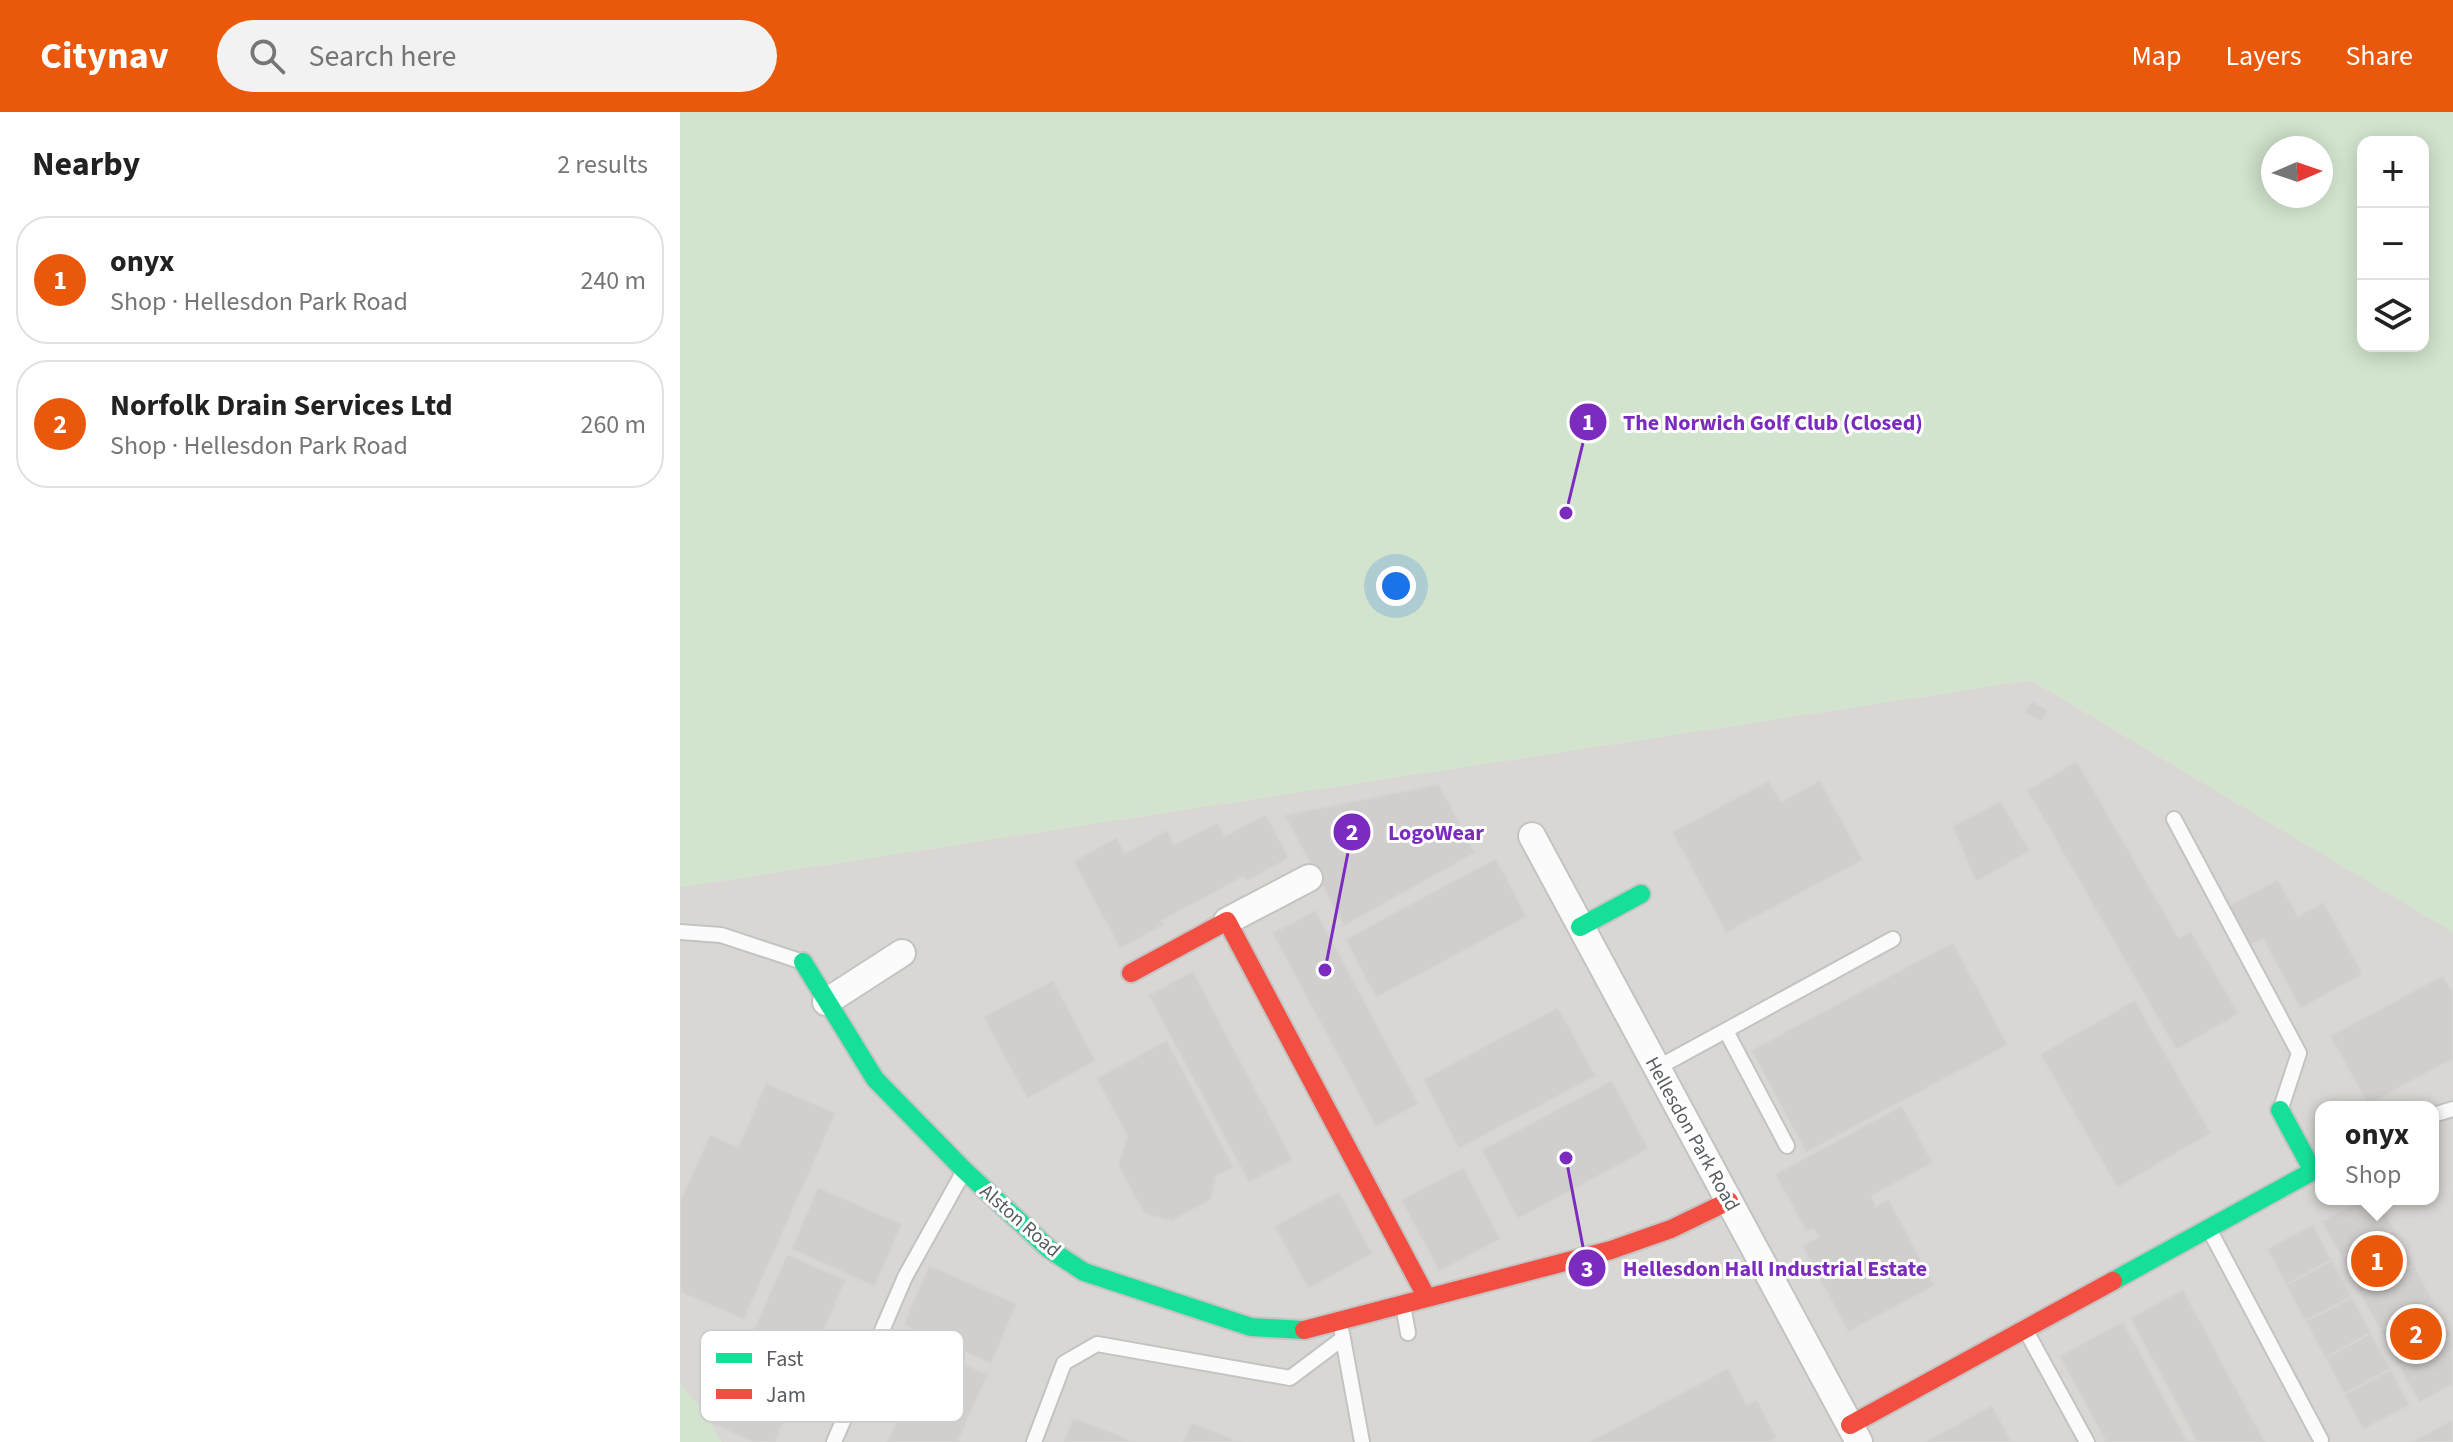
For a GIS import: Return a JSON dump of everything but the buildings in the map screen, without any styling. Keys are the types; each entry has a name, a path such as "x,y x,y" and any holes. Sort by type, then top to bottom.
{"street":[{"name":"Hellesdon Park Road","path":"1532,836 1854,1434 2025,1329 2315,1170"},
{"path":"1131,973 1309,878"},
{"path":"1580,927 1641,894"},
{"path":"1227,921 1427,1298"},
{"path":"826,1002 902,953"},
{"name":"Alston Road","path":"803,962 875,1079 964,1170 1049,1249 1084,1272 1251,1327 1341,1330 1403,1304 1611,1250 1671,1229 1729,1201"},
{"name":"Hellesdon Park Road","path":"2280,1110 2315,1166"}],"lane":[{"path":"2174,819 2299,1053 2280,1110"},
{"path":"680,932 721,935 803,962"},
{"path":"1657,1068 1893,939"},
{"path":"1726,1031 1787,1146"},
{"path":"882,1330 905,1277 964,1170"},
{"path":"2209,1228 2321,1440"},
{"path":"1403,1304 1408,1333"},
{"path":"2025,1329 2087,1442"},
{"path":"1034,1442 1064,1363 1097,1344 1290,1378 1341,1330"},
{"path":"1341,1330 1362,1442"},
{"path":"834,1442 843,1422"}],"shaded area":[{"path":"2031,680 2453,932 2453,1442 721,1442 709,1422 964,1422 964,1330 700,1330 700,1408 680,1384 680,887"}],"green space":[{"path":"680,112 2453,112 2453,932 2031,680 680,887"},
{"path":"680,1384 700,1408 700,1422 709,1422 721,1442 680,1442"}],"traffic: fast":[{"path":"1580,927 1641,894"},
{"path":"803,962 875,1079 964,1170 1049,1249 1084,1272 1251,1327 1304,1330"},
{"path":"2113,1281 2313,1171 2280,1110"}],"traffic: jam":[{"path":"1131,973 1227,921 1427,1298"},
{"path":"1304,1330 1611,1250 1671,1229 1729,1201"},
{"path":"1850,1425 2113,1281"}],"place":[{"name":"The Norwich Golf Club (Closed)","path":"1566,513"},
{"name":"LogoWear","path":"1325,970"},
{"name":"Hellesdon Hall Industrial Estate","path":"1566,1158"},
{"name":"onyx","path":"2377,1261"},
{"name":"Norfolk Drain Services Ltd","path":"2416,1334"}]}
